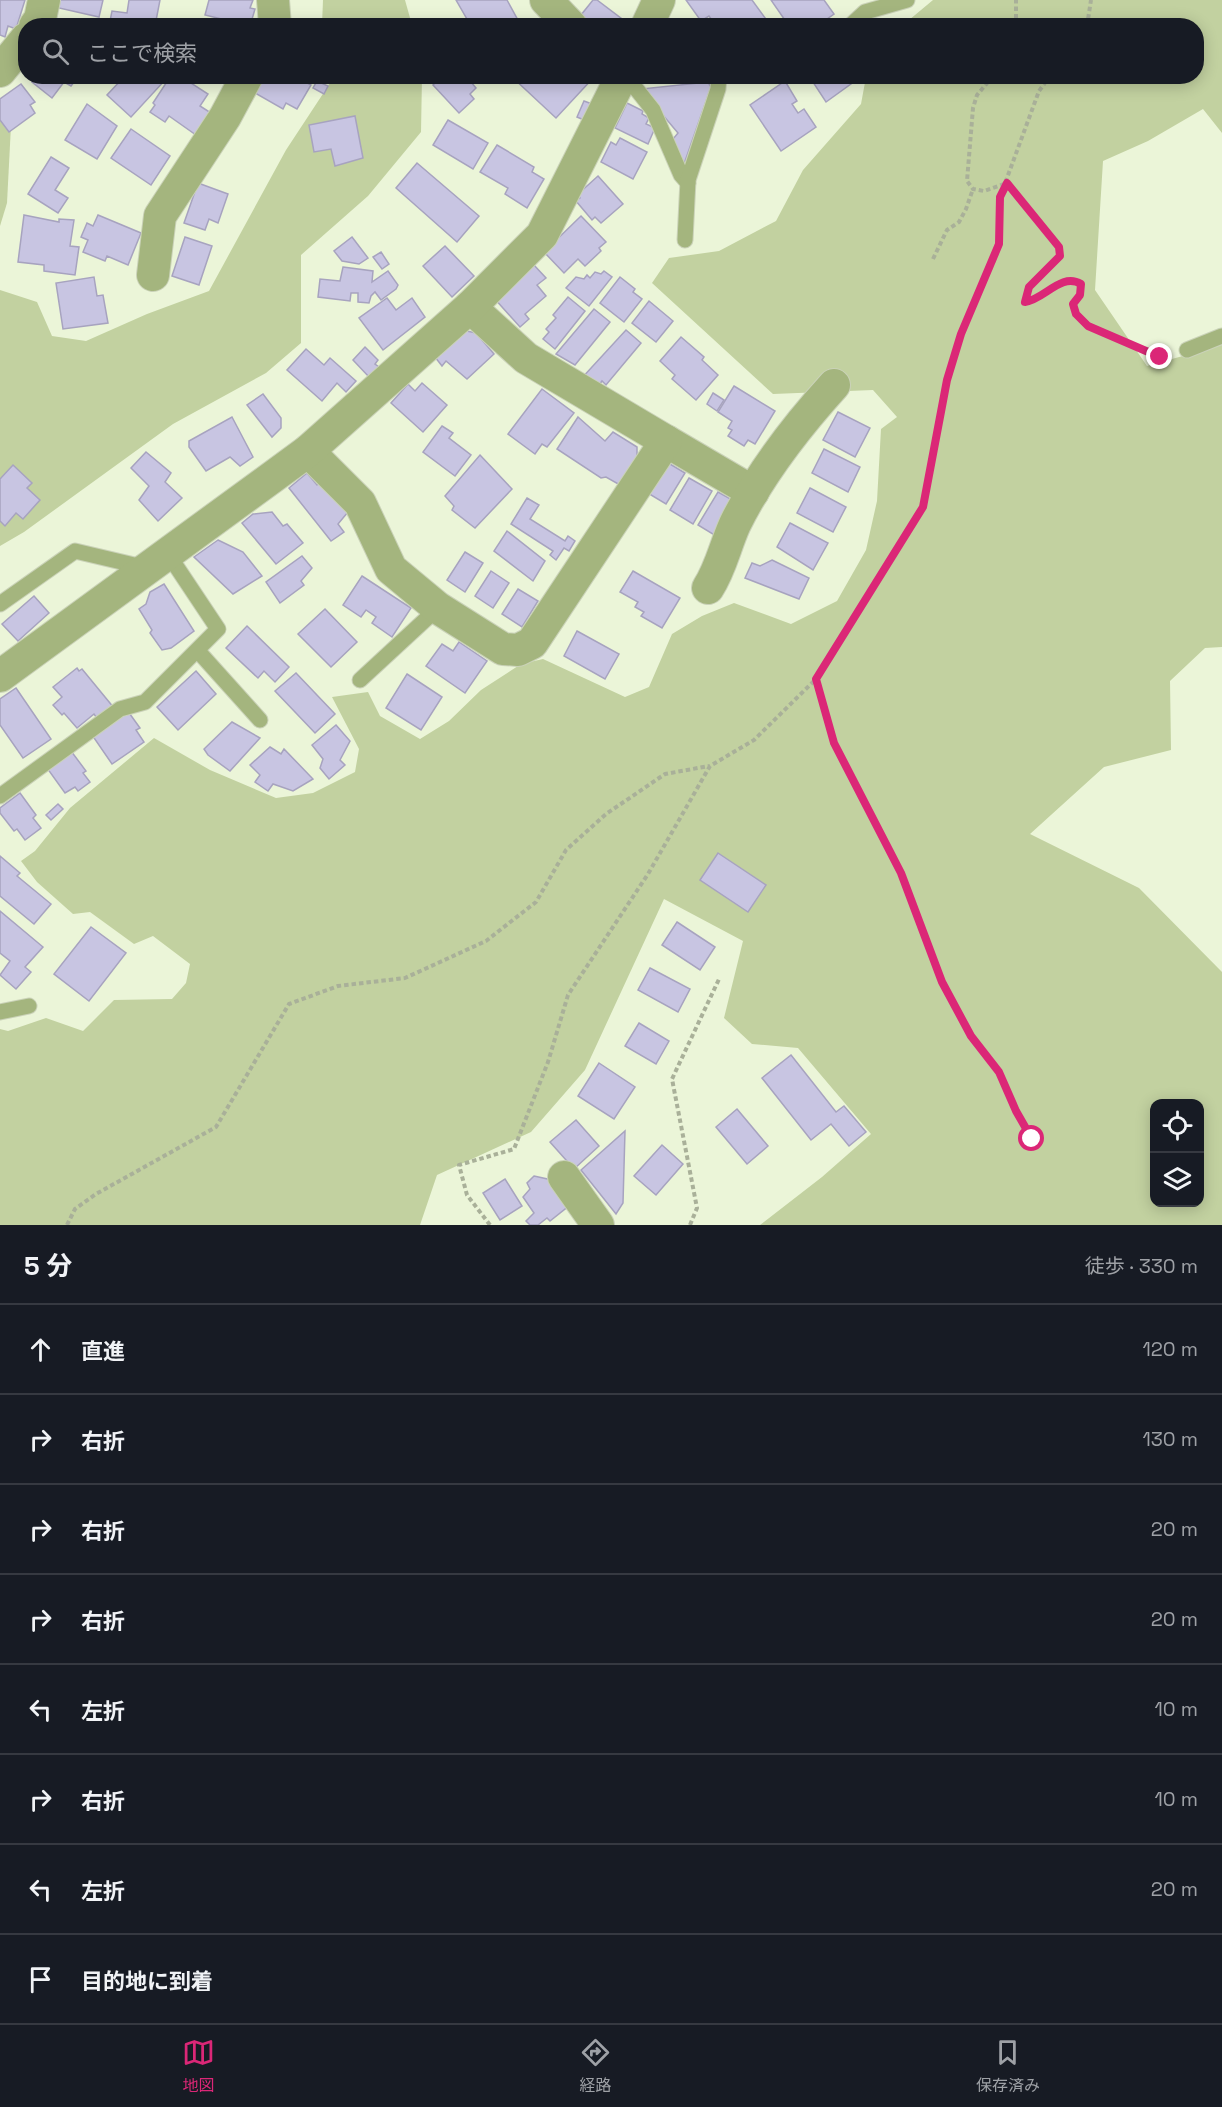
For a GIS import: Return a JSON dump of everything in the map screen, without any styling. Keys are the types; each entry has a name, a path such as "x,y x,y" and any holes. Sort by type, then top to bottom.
{"street":[{"path":"40,18 44,0"},
{"path":"273,0 274,18"},
{"path":"546,0 563,18"},
{"path":"651,18 659,0"},
{"path":"0,71 18,49"},
{"path":"153,275 160,216 225,117 243,84"},
{"path":"0,676 308,451 470,307 542,235 620,84"},
{"path":"470,307 526,358 753,492"},
{"path":"708,588 718,573 734,526 753,492 797,426 834,385"},
{"path":"308,451 360,503 391,568 438,608 503,649 518,650 532,643 666,441"},
{"path":"564,1177 598,1225"}],"lane":[{"path":"859,18 865,12 907,0"},
{"path":"631,84 653,110 681,175 688,183"},
{"path":"685,240 688,183 718,84"},
{"path":"1187,350 1222,336"},
{"path":"0,604 75,551 159,561 218,629 145,702 120,709 0,796"},
{"path":"360,680 438,608"},
{"path":"198,651 260,720"},
{"path":"0,1011 29,1006"}],"path":[{"path":"1016,0 1016,18"},
{"path":"1088,18 1091,0"},
{"path":"986,84 977,95 973,108 967,181 973,189 984,191 1007,183"},
{"path":"67,1225 75,1209 96,1194 216,1128 289,1004 339,986 405,978 486,941 536,902 566,850 606,814 665,774 710,766 754,740 816,679 923,507 947,380 961,334 998,250 1000,197 1039,91 1044,84"},
{"path":"1007,183 1059,247 1060,256 1029,287 1025,302 1032,301 1066,281 1074,280 1081,284 1080,295 1073,304 1076,314 1088,326 1160,357 1187,350"},
{"path":"933,259 947,231 959,222 973,189"},
{"path":"816,679 834,743 901,873 942,982 971,1036 999,1072 1016,1111 1032,1139"},
{"path":"490,1225 467,1195 459,1165 513,1149 548,1062 568,994 648,874 710,766"},
{"path":"690,1225 697,1208 672,1079 720,977"}],"green space":[{"path":"323,0 405,0 410,18 322,18"},
{"path":"933,0 1222,0 1222,133 1203,109 1148,141 1103,161 1095,290 1147,366 1222,345 1222,647 1205,648 1170,681 1171,750 1104,767 1030,834 1139,888 1222,972 1222,1225 760,1225 822,1177 871,1134 798,1048 752,1044 724,1018 743,941 664,899 585,1070 531,1132 437,1175 420,1225 0,1225 0,1029 8,1031 46,1018 83,1031 114,1000 172,999 186,983 190,964 153,936 134,944 90,912 73,914 37,882 21,861 35,851 70,808 154,738 210,770 276,798 313,793 355,772 359,749 332,697 368,692 380,716 420,739 449,721 481,690 521,664 543,659 625,697 649,687 672,634 702,616 734,603 791,624 837,601 866,550 877,501 881,429 897,417 873,390 773,394 652,283 669,258 719,251 776,221 803,170 861,104 865,84 1204,84 1204,18 911,18"},
{"path":"329,84 422,84 421,132 368,196 301,255 301,343 266,373 173,424 24,532 0,546 0,290 37,302 52,336 86,341 147,314 209,291 286,150"},
{"path":"12,106 7,203 0,226 0,118"}],"building":[{"path":"0,0 25,0 16,29 8,26 5,37 0,35"},
{"path":"60,0 103,0 99,17 59,8"},
{"path":"129,0 160,0 157,18 111,18 112,11 127,13"},
{"path":"209,0 253,0 250,8 255,9 252,18 217,18 205,15"},
{"path":"456,0 507,0 517,18 466,18"},
{"path":"593,0 597,0 621,18 584,18 581,15"},
{"path":"686,0 752,0 765,18 710,18 709,16 699,18"},
{"path":"771,0 824,0 834,14 828,18 783,18"},
{"path":"21,84 35,102 30,105 35,113 9,132 0,120 0,99"},
{"path":"34,84 62,84 52,98"},
{"path":"117,84 161,84 131,117 107,95"},
{"path":"165,84 193,84 208,94 200,106 211,113 196,135 169,116 165,122 150,112 155,105 153,103"},
{"path":"260,84 311,85 297,109 286,103 283,109 255,93"},
{"path":"315,84 328,86 324,94 313,88"},
{"path":"473,84 476,88 470,94 474,99 459,113 433,85"},
{"path":"520,84 588,84 556,118"},
{"path":"689,84 709,84 711,87 684,164 673,139 678,133 641,89"},
{"path":"781,84 787,84 797,101 792,104 798,113 804,109 816,127 781,151 750,105"},
{"path":"814,84 851,84 826,102"},
{"path":"584,101 592,104 584,120 577,117"},
{"path":"627,103 643,111 642,114 649,118 646,124 655,128 648,144 615,128"},
{"path":"87,104 117,126 97,159 65,140"},
{"path":"355,116 363,158 335,166 331,149 314,152 309,125"},
{"path":"448,120 488,143 473,169 433,145"},
{"path":"131,129 170,156 151,185 111,158"},
{"path":"620,138 647,152 633,179 601,162 611,142 616,145"},
{"path":"497,145 534,167 532,172 544,179 527,208 505,194 508,188 480,172"},
{"path":"51,157 69,168 55,190 68,198 58,213 28,194"},
{"path":"417,163 479,216 457,242 396,188"},
{"path":"598,176 623,204 601,223 595,217 592,220 576,201 580,198 577,195"},
{"path":"198,183 228,194 218,223 209,219 205,230 184,223"},
{"path":"24,215 59,222 59,219 74,220 70,246 79,247 75,275 44,271 44,265 18,262"},
{"path":"98,215 141,233 128,265 107,256 105,261 83,252 88,240 81,237 87,223 93,226"},
{"path":"581,216 606,242 599,248 601,251 585,266 578,259 564,273 544,252"},
{"path":"185,237 212,246 199,285 172,276"},
{"path":"352,237 368,258 359,264 342,261 334,251"},
{"path":"445,246 474,276 452,297 423,266"},
{"path":"381,252 389,264 382,269 373,257"},
{"path":"533,264 546,278 537,285 546,296 525,314 529,319 520,327 494,298"},
{"path":"343,267 373,271 372,282 388,271 398,285 381,300 375,292 369,303 358,302 358,293 351,293 350,301 318,297 320,279 340,281"},
{"path":"604,271 612,277 589,306 566,288 576,277 584,279 587,275 590,278 595,272 601,274"},
{"path":"94,277 97,296 103,295 108,323 63,329 56,283"},
{"path":"620,277 635,289 633,292 642,299 624,322 600,303"},
{"path":"568,297 585,311 555,349 543,339 549,332 546,329 556,318 553,315"},
{"path":"387,298 396,310 412,298 425,317 383,350 359,318"},
{"path":"649,301 673,321 656,342 632,323"},
{"path":"594,309 610,322 575,365 556,354"},
{"path":"462,330 476,333 494,354 467,379 446,361 442,366 435,357"},
{"path":"626,330 641,343 606,385 602,381 596,389 580,380"},
{"path":"681,337 704,357 702,360 718,375 696,400 672,379 675,375 660,361"},
{"path":"365,347 378,360 375,364 379,367 369,377 353,360"},
{"path":"306,349 324,365 330,358 356,381 346,392 337,383 322,401 287,370"},
{"path":"422,383 447,405 423,432 391,403 408,384 415,391"},
{"path":"734,386 775,411 755,444 748,440 744,446 728,436 732,430 728,428 732,421 718,412"},
{"path":"542,389 574,413 547,447 542,444 535,454 508,434"},
{"path":"713,393 724,400 717,411 707,404"},
{"path":"263,394 281,418 281,428 272,437 247,405"},
{"path":"838,412 870,428 855,457 823,440"},
{"path":"232,417 253,457 240,466 230,457 206,471 189,447 189,441"},
{"path":"578,417 605,441 613,432 637,447 637,459 620,485 606,477 601,478 557,449"},
{"path":"442,426 453,433 449,438 471,455 455,476 423,452"},
{"path":"824,449 860,467 848,492 812,473"},
{"path":"146,452 171,473 165,482 182,498 158,521 139,500 149,486 131,468"},
{"path":"480,455 512,489 475,528 452,510 454,506 445,496"},
{"path":"665,461 685,473 666,504 646,492"},
{"path":"13,465 32,483 27,488 40,500 23,519 16,513 5,526 0,521 0,479"},
{"path":"307,473 317,485 322,480 348,512 338,524 344,532 331,541 289,488"},
{"path":"689,478 712,491 693,524 670,510"},
{"path":"810,488 846,507 833,532 797,513"},
{"path":"718,492 736,502 716,536 698,525"},
{"path":"527,498 539,505 530,519 565,541 568,536 575,541 569,551 564,548 556,560 550,555 553,551 511,524"},
{"path":"272,512 283,526 287,524 303,543 276,564 242,523 253,514"},
{"path":"790,523 828,543 813,570 777,547"},
{"path":"507,531 545,561 533,581 494,551"},
{"path":"218,540 243,552 262,576 233,594 194,557"},
{"path":"465,552 483,563 465,592 447,580"},
{"path":"302,556 312,568 301,581 304,585 280,603 266,582"},
{"path":"772,560 809,578 799,599 745,578 752,563 760,566"},
{"path":"491,571 509,583 493,608 475,596"},
{"path":"633,571 680,598 662,628 641,616 644,612 635,607 638,602 620,592"},
{"path":"362,576 411,608 392,637 372,623 376,617 366,610 361,617 343,605"},
{"path":"164,584 194,631 171,648 162,650 150,633 152,630 139,609 146,604 150,592"},
{"path":"518,589 538,601 522,627 502,614"},
{"path":"34,596 49,613 18,641 2,624"},
{"path":"325,609 357,642 331,667 298,634"},
{"path":"247,626 289,667 275,682 264,671 258,678 226,648"},
{"path":"577,631 619,654 605,679 564,656"},
{"path":"459,642 487,661 465,693 426,666 442,644 453,651"},
{"path":"77,668 79,671 82,669 114,708 99,721 94,714 77,728 64,713 62,715 53,705 62,697 53,687"},
{"path":"196,671 216,694 178,730 157,707"},
{"path":"296,673 335,714 315,733 275,691"},
{"path":"407,674 442,697 421,730 386,708"},
{"path":"16,688 51,739 23,758 0,725 0,699"},
{"path":"127,710 140,728 136,730 144,742 112,764 92,735"},
{"path":"232,722 260,738 230,771 208,755 204,749"},
{"path":"336,725 350,741 340,760 345,765 329,779 320,768 323,759 312,745"},
{"path":"270,747 281,754 284,749 313,779 293,791 273,784 268,791 255,782 260,775 250,765"},
{"path":"71,751 86,771 83,773 90,782 78,791 75,787 65,793 47,768"},
{"path":"20,793 36,815 33,818 41,828 25,840 17,829 14,831 0,813 0,808"},
{"path":"58,804 63,809 51,820 46,815"},
{"path":"718,853 766,885 748,912 700,880"},
{"path":"0,856 20,873 17,876 51,904 34,924 0,896"},
{"path":"0,911 43,947 25,967 31,972 16,989 0,975 10,961 0,953"},
{"path":"677,922 715,947 700,970 662,945"},
{"path":"91,927 126,953 89,1001 54,974"},
{"path":"650,968 690,989 678,1012 638,990"},
{"path":"639,1023 669,1041 656,1064 625,1046"},
{"path":"791,1055 836,1112 844,1106 866,1132 849,1146 831,1124 811,1140 762,1078"},
{"path":"599,1063 635,1087 614,1119 578,1096"},
{"path":"737,1109 768,1146 747,1164 716,1127"},
{"path":"576,1120 599,1146 574,1169 550,1142"},
{"path":"625,1131 623,1203 616,1214 581,1170"},
{"path":"662,1145 683,1164 656,1195 634,1176"},
{"path":"534,1176 552,1180 570,1205 550,1221 547,1218 538,1225 530,1225 526,1221 534,1213 523,1197 530,1189 527,1183"},
{"path":"505,1179 522,1206 500,1220 483,1193"}],"route":[{"path":"1032,1139 1016,1111 999,1072 971,1036 942,982 921,932 901,873 834,743 816,679 923,507 947,380 976,296 996,256 999,244 1000,197 1007,183 1021,202 1039,219 1059,247 1060,256 1029,287 1025,295 1025,302 1032,301 1066,281 1074,280 1081,284 1080,295 1073,304 1076,314 1088,326 1160,357"}]}
